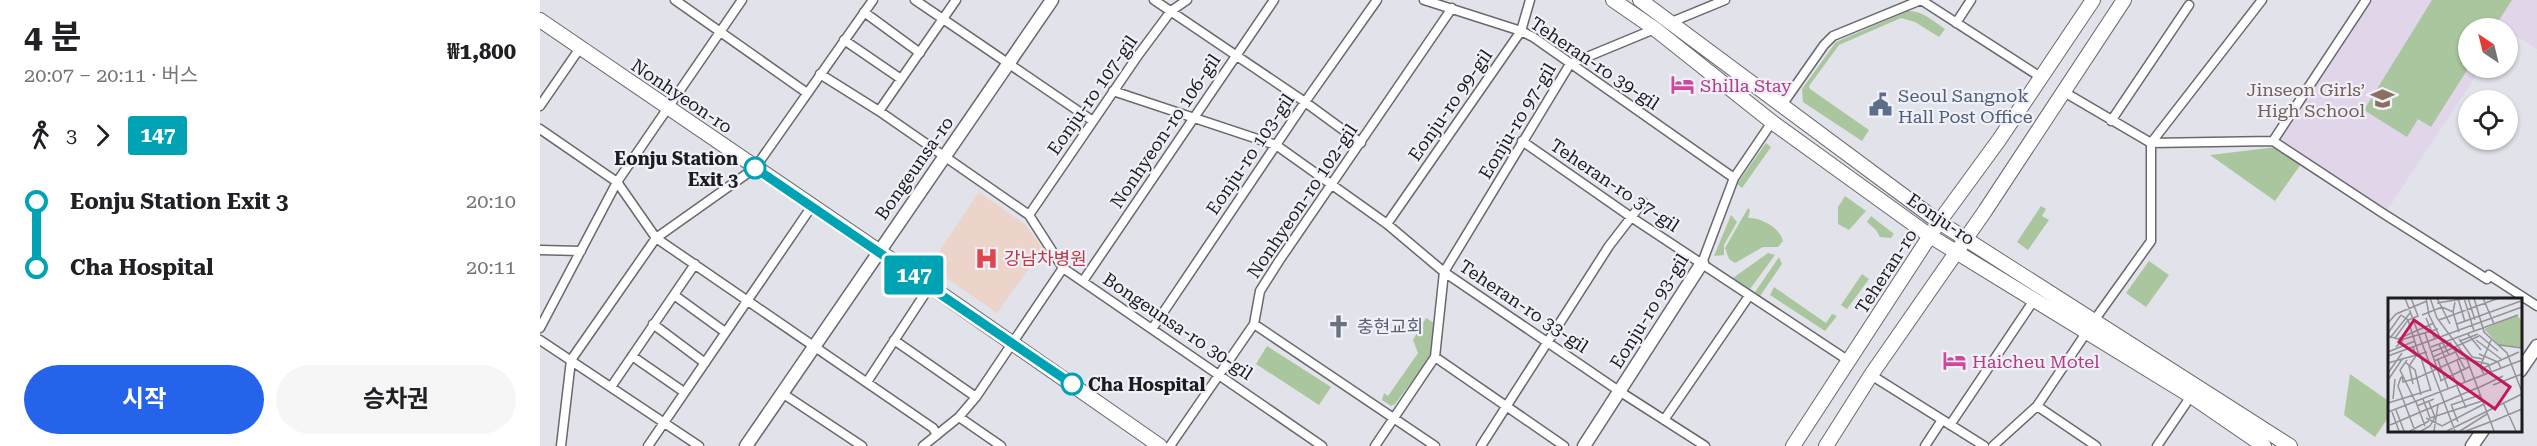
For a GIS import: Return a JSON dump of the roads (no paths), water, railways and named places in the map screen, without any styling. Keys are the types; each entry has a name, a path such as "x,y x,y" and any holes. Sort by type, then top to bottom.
{"main road":[{"name":"Bongeunsa-ro","path":"746,446 1052,0"},
{"name":"Eonju-ro","path":"1614,0 1655,29 1772,122 1930,236 2034,300 2090,327 2290,446"},
{"name":"Eonju-ro","path":"1640,0 1939,222 1966,237 2090,327 2264,446"},
{"name":"Teheran-ro","path":"1793,446 1939,222 2042,78 2093,0"},
{"path":"1826,446 1871,375 2124,0"},
{"name":"Nonhyeon-ro","path":"540,20 1160,446"},
{"name":"Eonju-ro 93-gil","path":"1584,446 1702,263"},
{"path":"2522,368 2537,346"},
{"path":"2472,446 2481,431"}],"street":[{"path":"675,0 807,93"},
{"path":"540,328 617,182 742,0"},
{"path":"561,446 571,360 656,238 755,168 873,0"},
{"path":"915,0 1093,121"},
{"path":"879,111 956,0"},
{"path":"1154,0 1305,102 1361,143"},
{"name":"Eonju-ro 107-gil","path":"1029,215 1113,91 1171,11 1186,0"},
{"name":"Nonhyeon-ro 106-gil","path":"1083,281 1274,0"},
{"name":"Eonju-ro 103-gil","path":"1152,329 1305,102 1377,0"},
{"name":"Teheran-ro 39-gil","path":"1424,0 1521,31 1734,178"},
{"name":"Eonju-ro 99-gil","path":"1387,224 1521,31 1530,0"},
{"name":"Eonju-ro 97-gil","path":"1444,272 1570,64 1725,0"},
{"path":"1782,105 1824,45 1833,36 1921,0 2042,78"},
{"path":"1956,23 1971,0"},
{"path":"1993,446 2037,406 2151,242 2151,143 2262,0"},
{"path":"2273,141 2366,0"},
{"path":"2112,122 2189,5"},
{"name":"Nonhyeon-ro 102-gil","path":"1170,446 1254,324 1260,291 1452,8"},
{"path":"864,12 920,52"},
{"path":"844,40 901,79"},
{"path":"540,106 580,48"},
{"name":"Bongeunsa-ro 30-gil","path":"820,74 879,111 1029,215 1064,268 1322,446"},
{"name":"Teheran-ro 33-gil","path":"1113,91 1276,145 1387,224 1444,272 1619,391 1705,446"},
{"path":"2064,92 2151,143 2273,141 2384,214 2537,306"},
{"name":"Eonju-ro 93-gil","path":"1702,263 1734,178 1772,122"},
{"path":"540,129 617,182 656,238 933,428 937,435"},
{"name":"Teheran-ro 37-gil","path":"1522,141 1630,217 1849,361"},
{"path":"1481,446 1609,246 1643,202"},
{"path":"648,446 812,206"},
{"path":"540,250 581,251"},
{"path":"610,387 695,264"},
{"path":"923,446 959,417 976,397 1064,268"},
{"path":"1375,446 1435,357 1444,272"},
{"path":"867,382 930,286"},
{"path":"674,295 725,332"},
{"path":"1664,420 1749,296"},
{"path":"1925,446 1946,422 2034,300"},
{"path":"653,324 705,363"},
{"path":"1254,324 1435,446"},
{"path":"540,340 699,446"},
{"path":"894,340 976,397"},
{"path":"632,356 684,393"},
{"path":"1435,357 1564,446"},
{"path":"1871,375 1984,446"},
{"path":"782,393 862,446"},
{"path":"2157,446 2191,396"},
{"path":"2037,406 2096,446"},
{"path":"959,417 1000,446"},
{"path":"986,436 986,446"}],"place":[{"name":"Shilla Stay","path":"1682,85"},
{"name":"Jinseon Girls’ High School","path":"2383,99"},
{"name":"Seoul Sangnok Hall Post Office","path":"1880,105"},
{"name":"Eonju Station Exit 3","path":"755,168"},
{"name":"강남차병원","path":"986,258"},
{"name":"충현교회","path":"1339,326"},
{"name":"Haicheu Motel","path":"1954,361"},
{"name":"Cha Hospital","path":"1072,384"}]}
